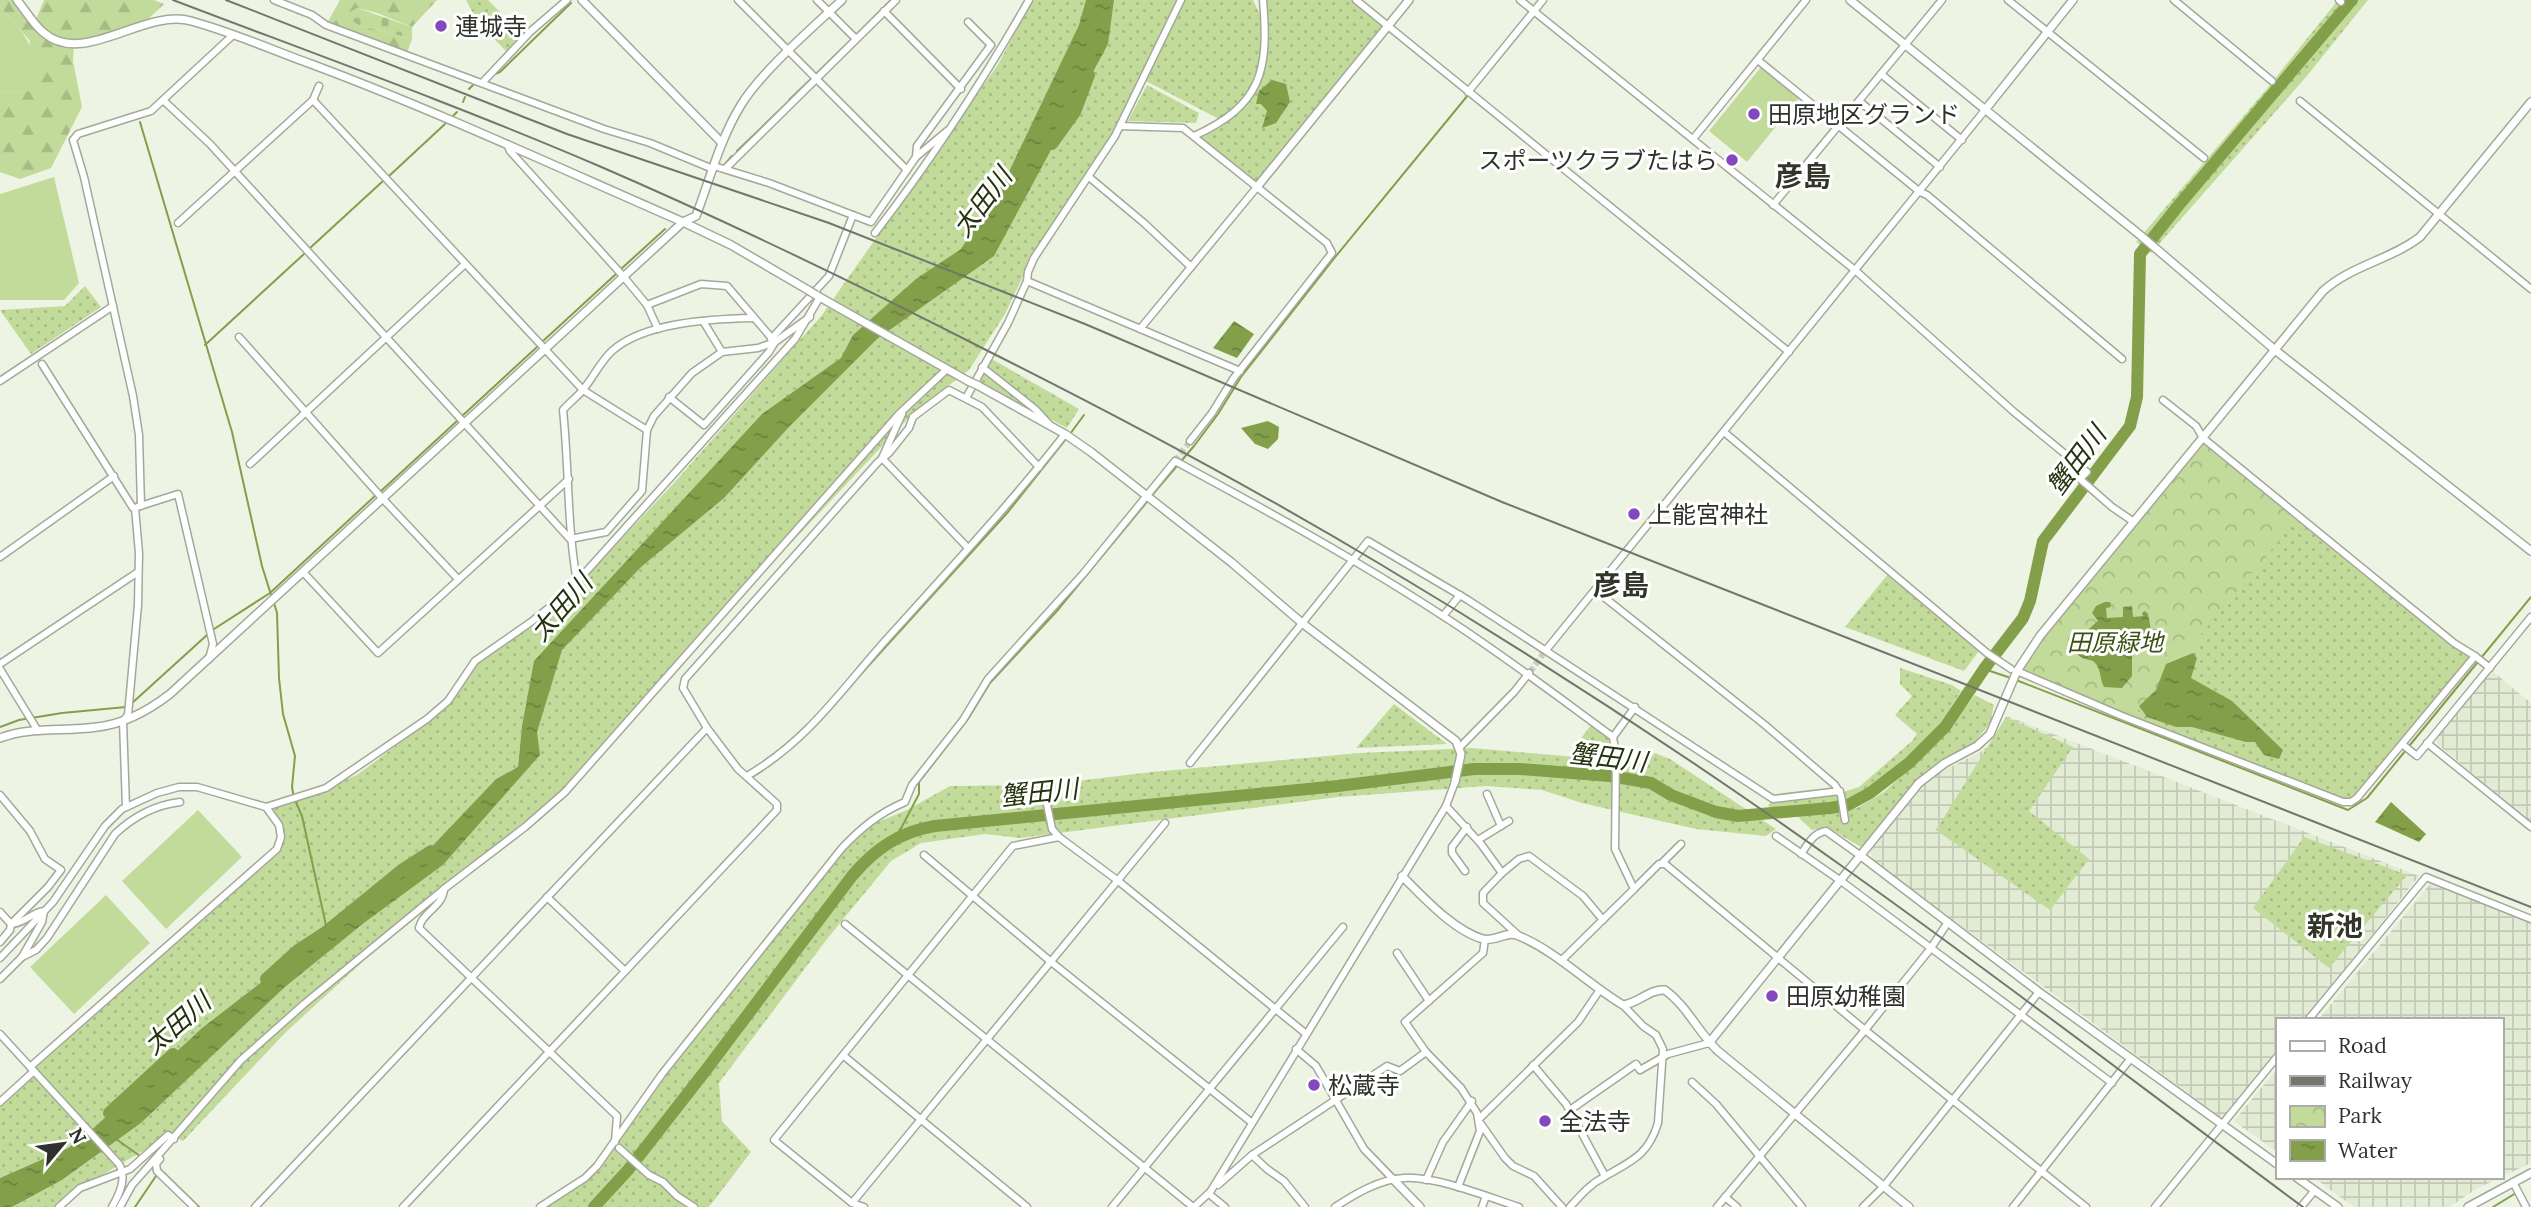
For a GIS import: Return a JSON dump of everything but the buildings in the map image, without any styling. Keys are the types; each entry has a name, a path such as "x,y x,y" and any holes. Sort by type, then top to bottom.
{"street":[{"path":"17,0 44,34 64,43 87,43 172,18 192,21 233,35 380,90 731,245 1065,434 1456,741 1461,751"},
{"path":"274,0 312,15 326,25 604,129 871,222 916,157 951,128"},
{"path":"482,83 531,31 567,0"},
{"path":"582,0 723,143"},
{"path":"738,0 907,170"},
{"path":"817,0 856,39"},
{"path":"0,738 21,732 96,727 123,721 158,704 623,276 683,222 696,216 733,119 747,96 842,0"},
{"path":"725,169 895,0"},
{"path":"876,233 951,128 1029,0"},
{"path":"966,398 1008,323 1034,258 1121,125 1181,0"},
{"path":"1194,136 1232,116 1250,96 1263,58 1266,28 1264,0"},
{"path":"1356,0 1789,352"},
{"path":"1140,329 1409,0"},
{"path":"1520,0 1856,271 2014,412 2087,472 2080,479 2134,522"},
{"path":"1469,93 1543,0"},
{"path":"1693,139 1806,0"},
{"path":"1850,0 2140,235 2275,350 2531,551"},
{"path":"1773,205 1942,0"},
{"path":"2008,0 2204,158"},
{"path":"1546,650 1856,271 2073,0"},
{"path":"2174,0 2272,81"},
{"path":"884,11 961,89"},
{"path":"916,157 917,146 991,45 968,22"},
{"path":"126,807 123,721 128,715 135,648 139,553 139,435 113,306 84,177 73,141 78,134 142,116 233,35"},
{"path":"1759,61 1927,195 2122,359"},
{"path":"1881,74 1962,140"},
{"path":"178,223 313,100 319,86"},
{"path":"163,100 210,144 570,539"},
{"path":"313,100 583,390 647,430"},
{"path":"1859,101 1940,167"},
{"path":"2300,101 2531,289"},
{"path":"1570,1111 1636,1064 1640,1070 1663,1057 1709,1043 1919,783 1945,763 1977,746 1990,734 2010,689 2014,670 2333,282 2348,272 2412,244 2420,237 2531,102"},
{"path":"1121,125 1183,128 1327,243 1332,253 1240,371 1190,441"},
{"path":"507,144 510,152 647,305 658,329"},
{"path":"1089,177 1191,267"},
{"path":"670,397 704,425 829,276 853,215"},
{"path":"696,216 704,233"},
{"path":"250,464 465,264"},
{"path":"1027,281 1240,371"},
{"path":"647,305 701,284 727,286 773,340"},
{"path":"0,958 67,883 89,846 105,826 126,807 157,793 179,787 197,787 266,807 326,789 427,719 448,701 475,661 547,610 577,582 795,339 810,317 818,296"},
{"path":"0,381 113,306"},
{"path":"570,539 606,532 642,491 647,430 654,416 692,373 722,352 758,348 810,317"},
{"path":"577,582 570,539 569,479 563,410 583,390 610,353 630,338 658,329 704,321 753,318"},
{"path":"704,321 722,352"},
{"path":"239,337 458,579"},
{"path":"42,364 132,508 178,494 213,644 209,659"},
{"path":"982,367 1035,409 1051,426"},
{"path":"120,1207 132,1185 241,1060 336,975 525,827 565,792 904,409 946,368"},
{"path":"403,1207 778,810 776,803 732,762 707,728 683,688 685,679 889,453 909,428 913,417 949,390 982,407 1039,467"},
{"path":"2163,400 2196,426 2203,438 2448,638 2490,668"},
{"path":"882,458 904,409"},
{"path":"1724,432 1987,653 2014,670 2122,716 2343,802 2351,802 2357,798 2475,656"},
{"path":"747,776 779,757 805,733 1065,434"},
{"path":"882,458 968,548"},
{"path":"540,1207 585,1178 619,1148 662,1074 842,848 865,824 886,810 905,802 912,785 963,720 988,680 1083,574 1146,496 1179,463 1443,615 1529,673 1612,737 1616,757 1615,849 1634,889"},
{"path":"0,557 114,476"},
{"path":"303,572 378,653 569,479"},
{"path":"1190,763 1368,541 1460,595 1773,799 1840,793"},
{"path":"38,731 0,666 138,572"},
{"path":"1595,590 1765,725 1835,785 1840,793 1845,820"},
{"path":"1443,615 1460,595"},
{"path":"2402,744 2417,756 2531,618"},
{"path":"1209,1194 1446,806 1455,782 1461,751 1529,673"},
{"path":"1612,737 1635,708"},
{"path":"255,1207 707,728"},
{"path":"2427,743 2531,827"},
{"path":"1043,785 1052,829 1059,837 1117,880 1306,1033"},
{"path":"1487,794 1501,826"},
{"path":"0,795 30,831 45,859 61,870 11,924 10,930 0,942"},
{"path":"22,957 36,950 47,938 115,834 128,822 147,811 180,802"},
{"path":"1446,806 1478,840 1502,873"},
{"path":"0,1102 281,845 279,825 266,807"},
{"path":"1478,840 1509,821"},
{"path":"852,1203 1165,823"},
{"path":"1465,871 1452,853 1452,847 1467,827"},
{"path":"1801,854 1814,836 1826,831 2039,992 2276,1163"},
{"path":"1776,836 2022,1014 2112,1083"},
{"path":"864,1207 852,1203 774,1140 1013,846 1059,837"},
{"path":"1561,961 1681,844"},
{"path":"924,855 1050,961 1251,1122"},
{"path":"1570,1207 1582,1193 1605,1176 1636,1159 1650,1144 1658,1123 1663,1049 1656,1035 1623,1005 1599,991 1561,961 1518,935 1483,903 1483,893 1519,859 1529,856 1583,896 1602,920"},
{"path":"1662,863 2086,1207"},
{"path":"1402,876 1435,908 1471,934 1485,939 1518,935"},
{"path":"2310,1018 2426,877 2531,919"},
{"path":"443,889 444,894 437,906 424,918 419,928 617,1116 619,1148 649,1175 663,1182 677,1196 694,1207"},
{"path":"547,897 625,971"},
{"path":"0,912 11,924 18,924 33,913 44,911"},
{"path":"0,979 22,957 42,922 44,911"},
{"path":"1717,1207 1865,1030 1931,948 1948,922"},
{"path":"845,924 1194,1207 1252,1155 1387,1066 1400,1071 1426,1052"},
{"path":"1112,1207 1343,927"},
{"path":"1458,1187 1480,1131 1479,1121 1472,1101 1426,1052 1405,1022 1483,953 1485,939"},
{"path":"1397,953 1429,1001"},
{"path":"1623,1005 1639,1001 1658,989 1665,990 1684,1008 1709,1043 1909,1207"},
{"path":"1479,1121 1578,1022 1599,991"},
{"path":"1863,1207 1884,1186 2039,992"},
{"path":"0,1034 124,1171 122,1184 112,1207"},
{"path":"1296,1049 1316,1066 1363,1150 1420,1207"},
{"path":"844,1056 1027,1207"},
{"path":"2013,1207 2131,1058"},
{"path":"2155,1207 2276,1058"},
{"path":"1533,1065 1560,1095 1605,1176"},
{"path":"1692,1082 1716,1104 1802,1207"},
{"path":"1426,1181 1443,1142 1472,1101"},
{"path":"1479,1121 1505,1158 1513,1166 1534,1176 1562,1207"},
{"path":"59,1207 80,1188 130,1169 168,1135 174,1137"},
{"path":"174,1137 174,1142 155,1168 194,1207"},
{"path":"1252,1155 1284,1181 1305,1207"},
{"path":"2468,1207 2531,1173"},
{"path":"1335,1207 1362,1191 1406,1177 1458,1187 1519,1207"},
{"path":"2300,1179 2338,1207"},
{"path":"2513,1182 2526,1207"},
{"path":"2301,1207 2315,1190"},
{"path":"1209,1194 1225,1207"},
{"path":"1482,1207 1486,1196"},
{"path":"1725,1197 1737,1207"}],"shaded area":[{"path":"2491,670 2531,703 2531,822 2437,744 2437,736"},
{"path":"2007,716 2419,876 2306,1018 2276,1018 2276,1054 2222,1118 1872,860 1870,851 1925,784 1941,772 1982,751 1993,741"},
{"path":"2431,883 2531,923 2531,1163 2503,1176 2503,1018 2320,1018"},
{"path":"2276,1070 2276,1151 2234,1121"},
{"path":"2316,1179 2497,1179 2449,1207 2354,1207"}],"green space":[{"path":"0,0 17,0 35,22 44,0 154,0 164,4 142,25 74,45 73,61 82,107 51,168 20,179 0,172 0,93 29,91 30,41 0,7"},
{"path":"340,0 437,0 412,27 357,8 359,25 412,39 406,56 326,25"},
{"path":"466,0 488,0 522,34 506,51 479,24"},
{"path":"1032,0 1178,0 1162,39 1183,0 1253,0 1266,27 1266,0 1352,0 1383,26 1257,182 1197,138 1221,120 1142,79 1105,153 1036,249 1005,314 969,370 914,412 541,813 432,898 286,1032 183,1141 170,1135 80,1188 57,1207 12,1207 62,1180 141,1123 285,987 364,923 443,865 540,755 522,727 518,767 496,779 419,860 202,1028 86,1135 68,1148 0,1178 0,1100 90,1013 281,845 273,805 316,792 357,775 449,706 475,661 547,618 674,483 822,315 999,63"},
{"path":"2338,0 2368,0 2306,77 2151,253 2136,242 2265,91"},
{"path":"0,7 30,44 34,65 29,91 0,93"},
{"path":"357,8 412,27 412,39 359,25 343,16"},
{"name":"田原地区グランド","path":"1761,67 1799,98 1747,162 1709,131"},
{"path":"1147,85 1199,113 1196,123 1128,121"},
{"path":"54,177 79,283 64,300 0,300 0,194"},
{"path":"85,286 101,307 31,354 0,310 65,306"},
{"path":"990,358 1079,409 1067,428 977,381"},
{"path":"2203,438 2471,654 2357,798 2348,802 2017,671"},
{"name":"田原緑地","path":"2203,438 2299,516 2133,717 2122,716 2017,671 2027,653"},
{"path":"1888,574 1979,651 1964,671 1845,627"},
{"path":"1900,668 1952,685 1961,691 1933,735 1882,781 1857,797 1808,807 1774,809 1768,806 1771,801 1837,794 1859,787 1912,741 1917,734 1895,715 1912,696 1900,684"},
{"path":"1975,695 1994,705 1990,724 1966,752 1923,780 1866,850 1827,827 1812,830 1797,816 1857,808 1884,792 1931,749"},
{"path":"1394,704 1447,744 1356,748"},
{"path":"2006,717 2073,747 2029,811 2089,859 2050,910 1936,830"},
{"path":"1591,725 1609,739 1609,751 1573,749"},
{"path":"1472,748 1644,763 1655,753 1670,759 1776,829 1766,836 1696,829 1582,803 1542,790 1486,786 1338,797 1020,838 985,834 921,843 891,861 827,939 719,1083 722,1121 751,1152 709,1207 538,1207 585,1178 837,859 868,826 907,810 950,786 1043,785 1359,753"},
{"path":"198,810 242,857 166,929 122,881"},
{"path":"2304,837 2407,875 2329,968 2253,908"},
{"path":"106,895 150,943 74,1014 30,967"}],"water":[{"path":"1086,0 1114,0 1108,44 994,256 877,339 788,428 724,498 641,567 562,650 537,732 540,755 443,865 364,923 285,987 141,1123 62,1180 12,1207 0,1207 0,1178 68,1148 86,1135 202,1028 419,860 496,779 518,767 522,726 534,661 762,414 841,358 853,335 916,279 961,249 1006,178 1079,25"},
{"path":"1272,80 1286,84 1290,102 1276,123 1262,128 1267,111 1261,104 1256,104 1259,91"},
{"path":"1234,321 1254,334 1237,358 1213,348"},
{"path":"1268,421 1279,427 1278,439 1268,449 1255,444 1241,428"},
{"path":"2110,602 2111,607 2106,608 2107,618 2123,617 2123,607 2132,606 2133,617 2143,616 2145,611 2151,630 2159,629 2160,637 2136,644 2132,655 2132,676 2122,688 2104,687 2096,664 2081,657 2075,648 2076,630 2083,634 2098,621 2092,613 2096,606"},
{"path":"2193,653 2197,658 2191,678 2232,701 2283,750 2279,759 2264,755 2255,742 2192,727 2176,727 2147,717 2139,706 2156,690 2166,664"},
{"path":"2391,802 2426,834 2419,842 2375,822"}],"waterway":[{"path":"855,36 891,0"},
{"name":"蟹田川","path":"594,1207 628,1170 706,1070 852,876 889,843 922,829 1338,786 1474,769 1520,769 1610,776 1651,783 1671,795 1716,812 1738,816 1848,805 1870,793 1909,763 1945,727 2023,618 2030,601 2043,541 2130,426 2137,397 2140,254 2352,0"},
{"path":"495,74 571,3"},
{"path":"816,74 852,39"},
{"name":"太田川","path":"1052,144 1075,112 1089,75"},
{"path":"789,100 812,78"},
{"path":"469,89 474,84"},
{"path":"1153,494 1194,446 1241,377 1336,256 1468,95"},
{"path":"463,102 465,97"},
{"path":"737,151 788,102"},
{"path":"453,116 457,112"},
{"path":"140,122 232,432 262,566 272,598"},
{"path":"389,176 445,124"},
{"path":"725,164 732,156"},
{"path":"310,248 383,181"},
{"path":"621,269 665,229"},
{"path":"205,345 304,254"},
{"path":"543,341 616,274"},
{"path":"461,417 537,347"},
{"path":"1070,434 1084,415"},
{"path":"381,491 457,421"},
{"path":"861,674 1008,512 1066,439"},
{"path":"211,631 270,593 376,495"},
{"path":"896,838 919,794 919,782 968,719 990,683 1056,612 1146,503"},
{"path":"2481,658 2531,597"},
{"path":"274,603 277,613 283,714 295,756 292,787 302,816 327,930"},
{"path":"131,704 207,635"},
{"path":"2410,745 2477,663"},
{"path":"1984,669 2011,678"},
{"path":"2016,680 2348,810 2367,798 2406,750"},
{"path":"752,777 801,740 843,694"},
{"path":"0,727 19,720 62,713 126,707"},
{"name":"太田川","path":"266,979 298,950 327,931 403,869 431,851"},
{"name":"太田川","path":"109,1113 173,1054"},
{"path":"116,1139 140,1156"},
{"path":"160,1169 199,1207"},
{"path":"135,1207 158,1173"},
{"path":"2493,1207 2516,1193"}],"tunnel":[{"path":"1175,461 1190,441"},
{"path":"1530,672 1546,650"}],"railway":[{"path":"173,0 493,122 698,210 844,279 1039,377 1284,508 1499,637 1732,789 1961,952 2303,1207"},
{"path":"226,0 567,134 829,223 1085,324 1502,502 2531,907"}],"place":[{"name":"連城寺","path":"441,26"},
{"name":"田原地区グランド","path":"1754,114"},
{"name":"スポーツクラブたはら","path":"1732,160"},
{"name":"上能宮神社","path":"1634,514"},
{"name":"田原幼稚園","path":"1772,996"},
{"name":"松蔵寺","path":"1314,1085"},
{"name":"全法寺","path":"1545,1121"}],"district":[{"name":"彦島","path":"1803,176"},
{"name":"彦島","path":"1621,585"},
{"name":"新池","path":"2335,926"}]}
